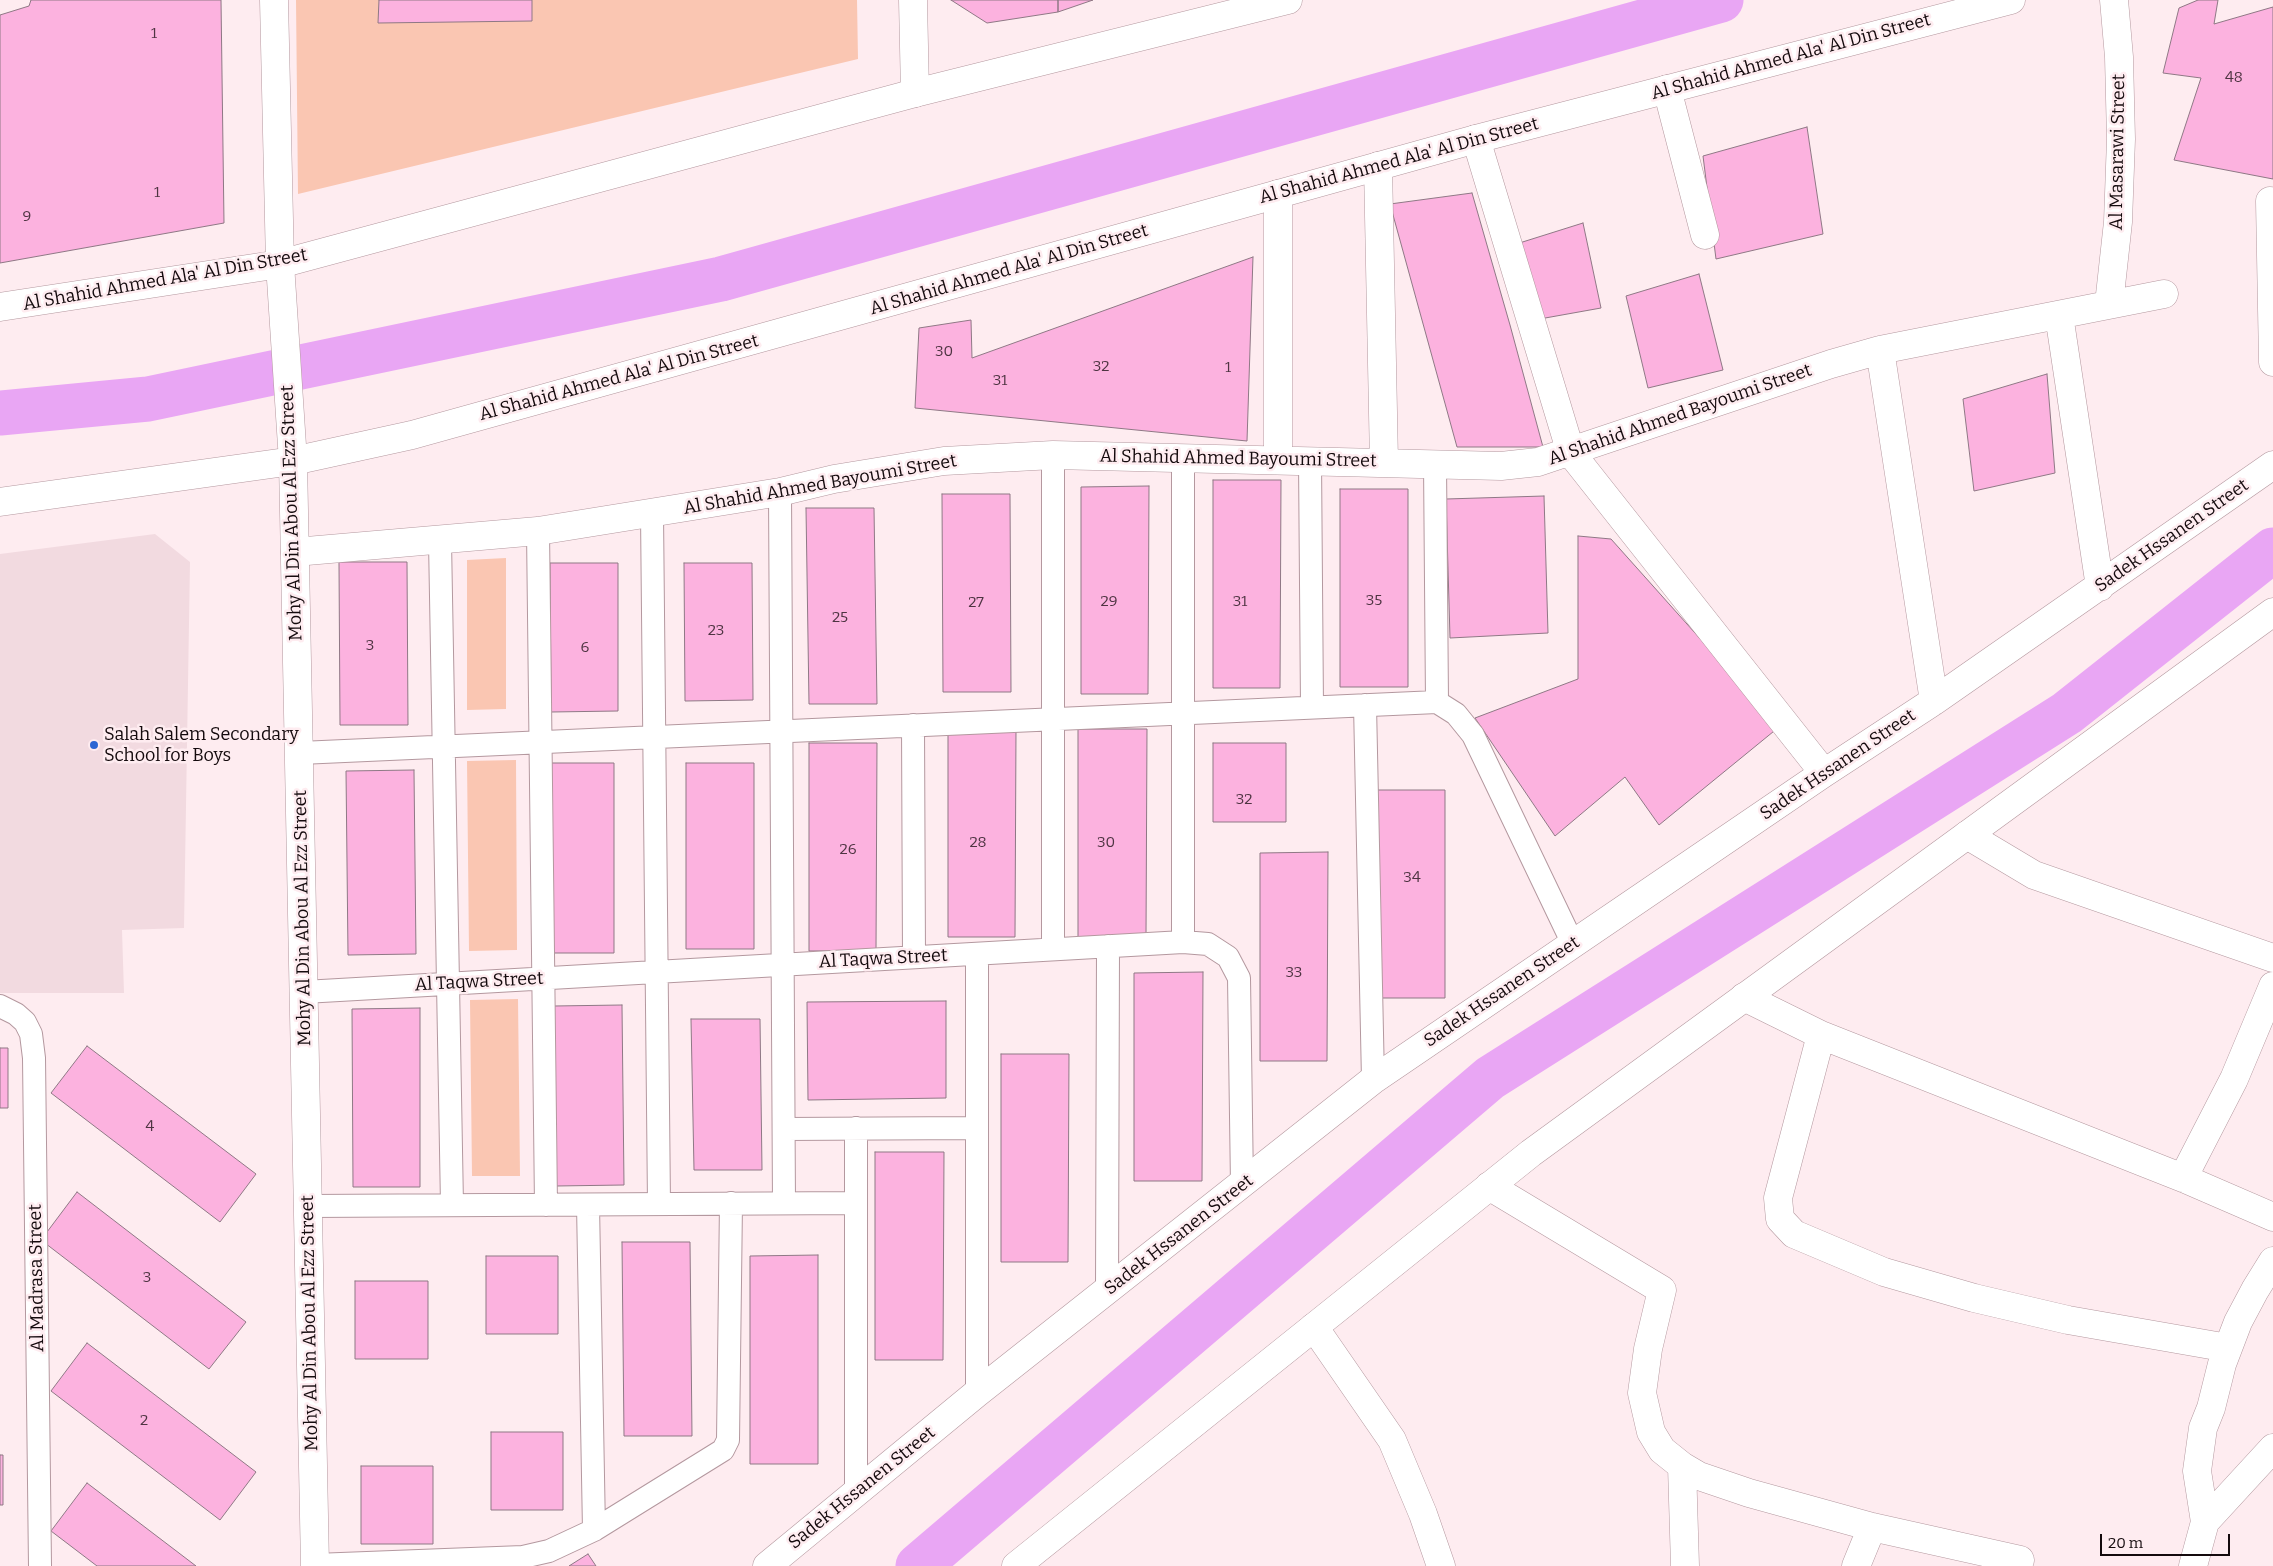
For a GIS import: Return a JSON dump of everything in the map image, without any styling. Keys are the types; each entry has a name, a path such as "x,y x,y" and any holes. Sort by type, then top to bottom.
{"street":[{"name":"Mohy Al Din Abou Al Ezz Street","path":"274,0 280,264 293,461 315,1566"},
{"path":"914,0 915,93"},
{"name":"Al Shahid Ahmed Ala' Al Din Street","path":"0,307 280,264 915,93 1288,0"},
{"name":"Al Shahid Ahmed Ala' Al Din Street","path":"0,502 293,461 412,435 1476,139 2011,0"},
{"name":"Al Masarawi Street","path":"2109,304 2118,222 2121,139 2119,57 2114,0"},
{"path":"1667,89 1705,235"},
{"path":"1476,139 1571,453 1824,773"},
{"path":"1378,166 1384,462"},
{"path":"1278,194 1278,460"},
{"path":"2270,201 2273,362"},
{"name":"Al Shahid Ahmed Bayoumi Street","path":"295,552 440,542 538,531 780,492 834,479 944,461 1053,455 1501,466 1538,462 1571,453 1831,364 1880,350 2164,294"},
{"path":"2059,315 2100,587"},
{"path":"1880,350 1934,701"},
{"name":"Sadek Hssanen Street","path":"767,1566 977,1393 1107,1292 1372,1080 1824,773 1934,701 2273,465"},
{"path":"1016,1566 1489,1186 1744,997 2273,612"},
{"path":"1967,835 2034,875 2273,958"},
{"path":"2183,1178 2234,1079 2273,986"},
{"path":"1744,997 1821,1035 2183,1178 2273,1217"},
{"path":"1821,1035 1778,1198 1780,1219 1794,1234 1884,1272 1974,1298 2068,1320 2228,1348"},
{"path":"1489,1186 1662,1290 1648,1349 1642,1393 1651,1432 1662,1450 1682,1466 1699,1476 1749,1493 1872,1526 2020,1560 2018,1566"},
{"path":"2193,1566 2205,1522 2197,1470 2199,1449 2228,1348 2255,1290 2273,1261"},
{"path":"1314,1327 1392,1440 1423,1514 1441,1566"},
{"path":"2205,1522 2273,1448"},
{"path":"1682,1466 1685,1566"},
{"path":"1856,1566 1872,1526"}],"lane":[{"path":"1053,455 1053,949"},
{"path":"1183,458 1183,942"},
{"path":"1310,460 1312,707"},
{"path":"1435,463 1437,702"},
{"path":"780,492 784,1203"},
{"path":"652,514 659,1204"},
{"path":"538,531 546,1205"},
{"path":"440,542 452,1205"},
{"path":"300,753 1437,702 1456,714 1473,735 1573,944"},
{"path":"1365,705 1372,1080"},
{"path":"914,725 914,957"},
{"name":"Al Taqwa Street","path":"304,992 1183,942 1208,944 1219,949 1228,957 1239,978 1242,1185"},
{"path":"1107,1292 1108,946"},
{"path":"977,954 977,1393"},
{"name":"Al Madrasa Street","path":"0,1006 16,1014 25,1022 30,1034 34,1058 40,1566"},
{"path":"856,1128 856,1493"},
{"path":"784,1129 977,1128"},
{"path":"315,1566 523,1557 549,1551 594,1530 718,1454 727,1445 731,1203"},
{"path":"308,1206 856,1203"},
{"path":"588,1205 594,1530"}],"shaded area":[{"path":"296,0 857,0 858,59 298,194"},
{"name":"Salah Salem Secondary School for Boys","path":"155,534 190,562 184,928 122,930 124,993 0,993 0,554"},
{"path":"506,558 506,709 467,710 467,560"},
{"path":"516,760 517,950 469,951 467,761"},
{"path":"518,999 520,1176 472,1176 470,1000"}],"building":[{"path":"31,0 221,0 224,223 0,263 0,15 29,6"},
{"path":"379,0 532,0 532,21 378,23"},
{"path":"951,0 1058,0 1058,12 987,23"},
{"path":"1058,0 1093,0 1058,12"},
{"path":"2198,0 2218,0 2214,24 2273,7 2273,179 2174,160 2201,78 2163,73 2179,8"},
{"path":"1807,127 1823,234 1716,259 1703,156"},
{"path":"1472,193 1543,447 1457,447 1390,204"},
{"path":"1583,223 1601,308 1534,320 1513,245"},
{"path":"1253,257 1247,441 915,408 919,328 971,320 972,358"},
{"path":"1699,274 1723,370 1648,388 1626,296"},
{"path":"2047,374 2055,473 1974,491 1963,399"},
{"path":"1213,480 1281,480 1280,688 1213,688"},
{"path":"1149,486 1148,694 1081,694 1081,487"},
{"path":"1340,489 1408,489 1408,687 1340,687"},
{"path":"942,494 1010,494 1011,692 943,692"},
{"path":"1544,496 1548,633 1450,638 1446,499"},
{"path":"806,508 874,508 877,704 809,704"},
{"path":"1578,536 1611,539 1779,727 1659,825 1625,777 1555,836 1475,718 1578,679"},
{"path":"339,562 407,562 408,725 340,725"},
{"path":"550,563 618,563 618,711 551,712"},
{"path":"684,563 752,563 753,700 685,701"},
{"path":"948,729 1016,729 1015,937 948,937"},
{"path":"1078,729 1147,729 1146,937 1078,937"},
{"path":"809,743 877,743 876,951 809,951"},
{"path":"1213,743 1286,743 1286,822 1213,822"},
{"path":"546,763 614,763 614,953 546,953"},
{"path":"686,763 754,763 754,949 686,949"},
{"path":"414,770 416,954 348,955 346,771"},
{"path":"1377,790 1445,790 1445,998 1377,998"},
{"path":"1328,852 1327,1061 1260,1061 1260,853"},
{"path":"1203,972 1202,1181 1134,1181 1134,973"},
{"path":"946,1001 946,1098 808,1100 807,1002"},
{"path":"622,1005 624,1185 556,1186 554,1006"},
{"path":"420,1008 420,1187 353,1187 352,1009"},
{"path":"691,1019 760,1019 762,1170 694,1170"},
{"path":"87,1046 256,1174 220,1222 51,1093"},
{"path":"0,1048 8,1048 8,1108 0,1108"},
{"path":"1001,1054 1069,1054 1068,1262 1001,1262"},
{"path":"875,1152 944,1152 943,1360 875,1360"},
{"path":"77,1192 246,1322 209,1369 41,1240"},
{"path":"622,1242 690,1242 692,1436 624,1436"},
{"path":"818,1255 818,1464 750,1464 750,1256"},
{"path":"486,1256 558,1256 558,1334 486,1334"},
{"path":"355,1281 428,1281 428,1359 355,1359"},
{"path":"87,1343 256,1472 220,1520 51,1391"},
{"path":"491,1432 563,1432 563,1510 491,1510"},
{"path":"0,1455 3,1455 3,1505 0,1505"},
{"path":"361,1466 433,1466 433,1544 361,1544"},
{"path":"87,1483 196,1566 97,1566 51,1531"},
{"path":"588,1554 596,1566 569,1566"}],"waterway":[{"path":"0,413 148,399 721,279 1721,0"},
{"path":"918,1566 1490,1078 2067,713 2273,550"}],"place":[{"name":"Salah Salem Secondary School for Boys","path":"94,745"}]}
